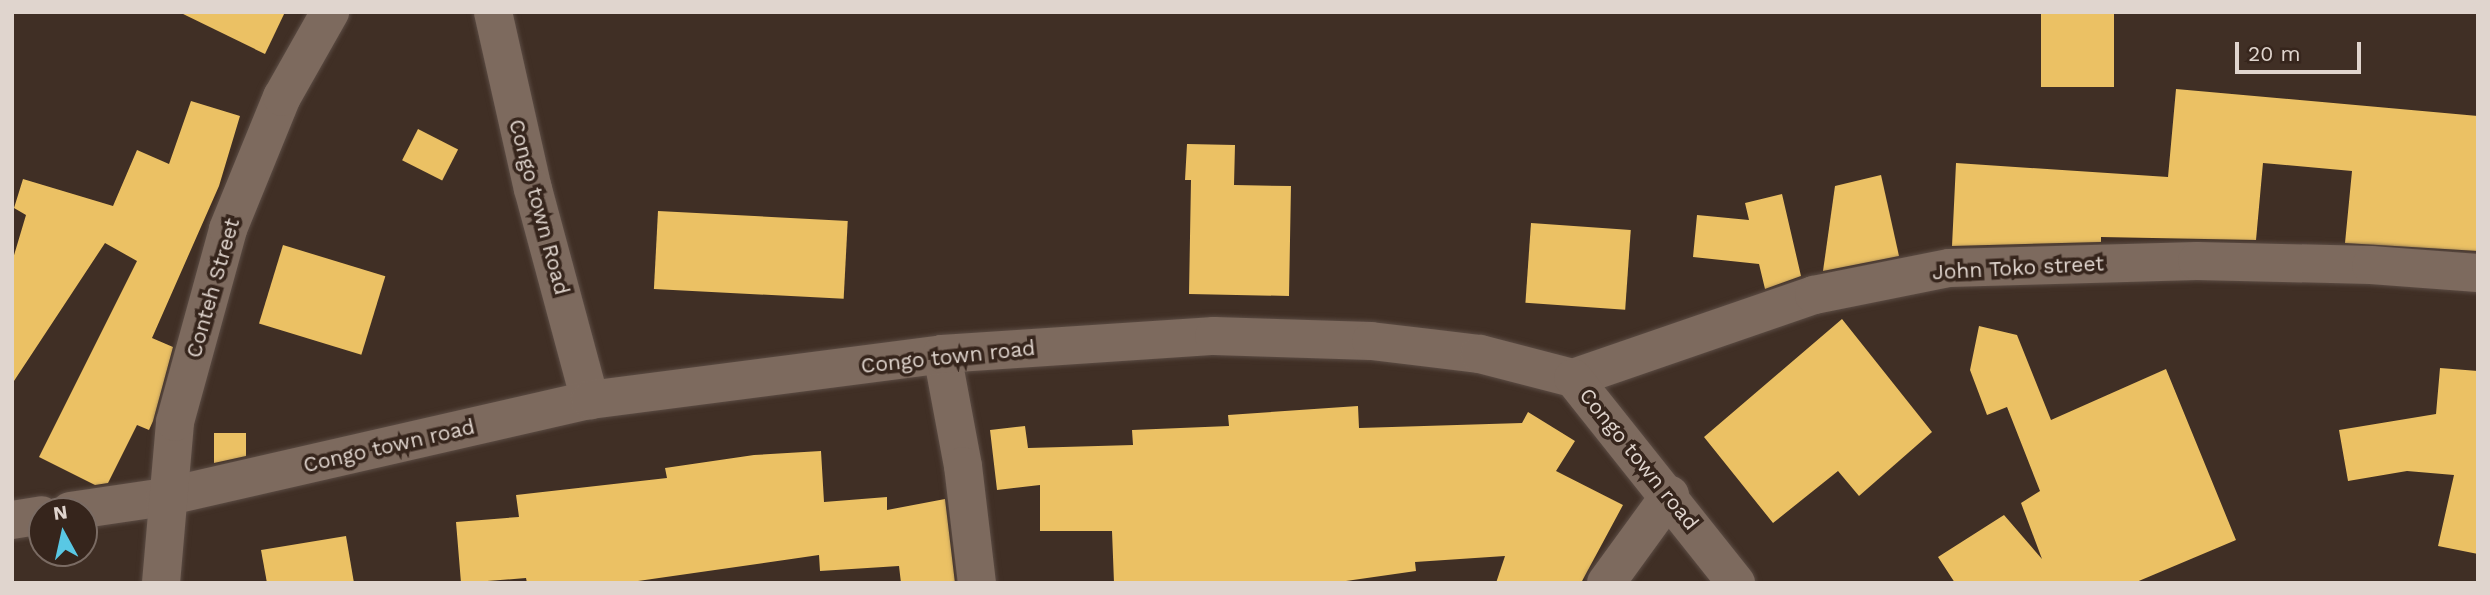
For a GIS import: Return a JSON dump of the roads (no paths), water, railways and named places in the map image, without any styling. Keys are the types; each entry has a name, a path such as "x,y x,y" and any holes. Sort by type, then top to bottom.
{"street":[{"name":"Conteh Street","path":"161,583 165,497 175,422 228,229 282,97 330,12"},
{"name":"Congo town Road","path":"492,12 533,189 590,400"},
{"name":"John Toko street","path":"1573,378 1814,295 1949,268 2197,261 2371,265 2478,273"},
{"name":"Congo town road","path":"98,507 165,497 590,400 943,354 1214,336 1371,341 1480,354 1573,378 1670,495 1736,583"},
{"path":"943,354 963,466 977,583"},
{"path":"1606,583 1670,495"}]}
